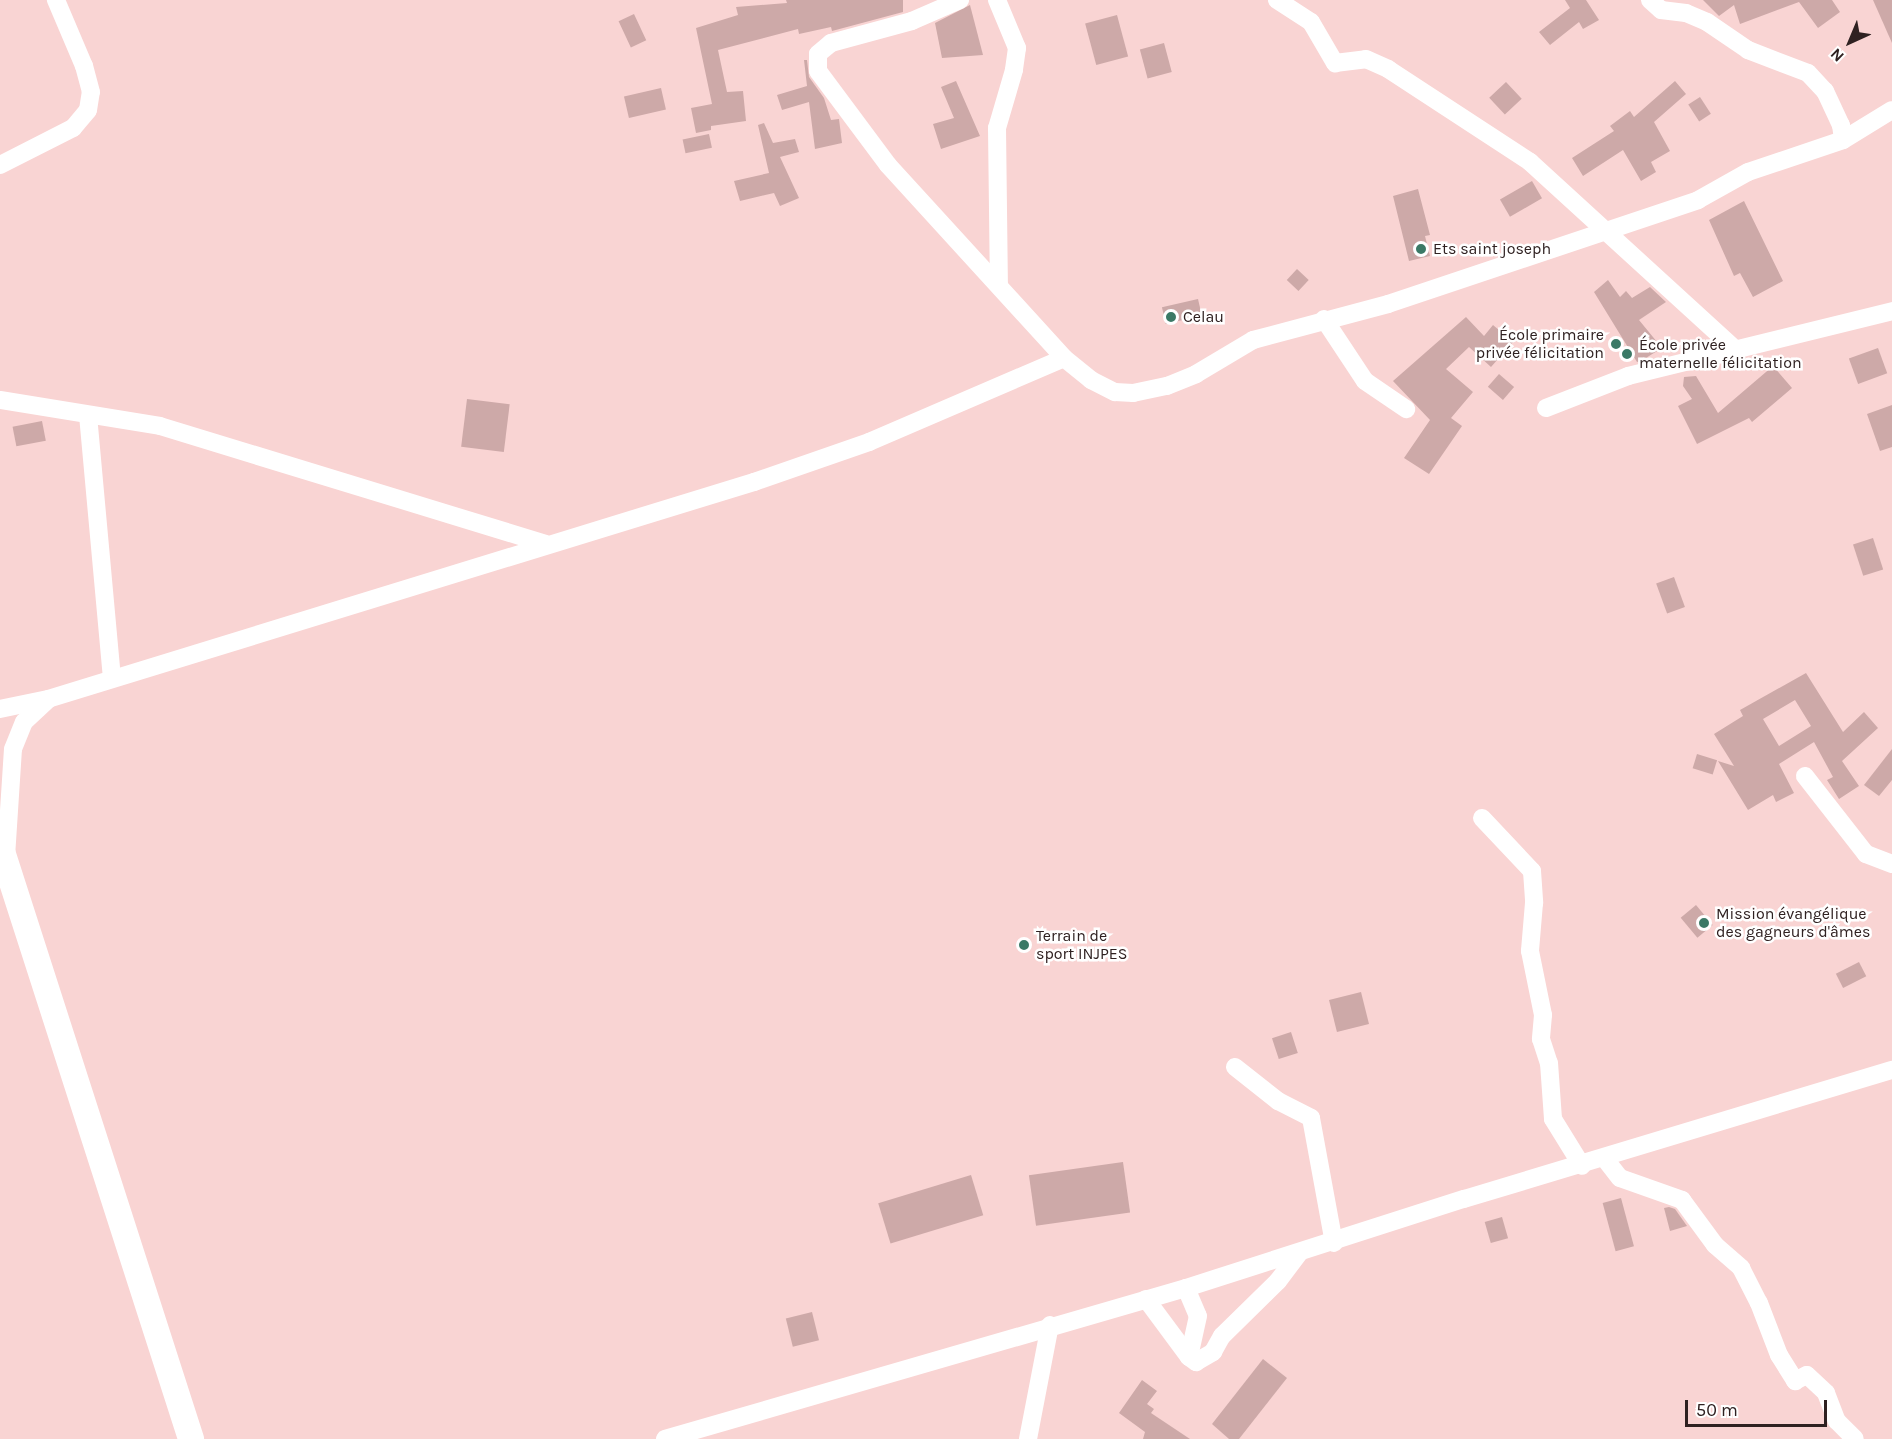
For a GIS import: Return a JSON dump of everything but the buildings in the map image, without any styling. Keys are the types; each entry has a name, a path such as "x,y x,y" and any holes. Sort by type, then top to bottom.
{"street":[{"path":"0,165 74,128 88,110 91,92 84,66 56,0"},
{"path":"960,0 912,21 831,43 818,54 818,72 888,165 1064,358 1091,380 1115,392 1133,393 1196,374 1253,340 1324,319 1388,304 1698,200 1748,172 1843,140 1892,110"},
{"path":"997,0 1017,48 1014,70 997,128 999,285"},
{"path":"1277,0 1311,22 1335,63 1366,59 1388,69 1530,162 1602,231 1736,350"},
{"path":"1650,0 1661,10 1686,13 1707,22 1748,50 1808,73 1826,91 1841,125 1843,140"},
{"path":"1546,408 1628,376 1892,311"},
{"path":"1324,319 1365,381 1406,409"},
{"path":"0,709 48,699 545,544 753,482 869,442 1064,358"},
{"path":"0,400 160,426 545,544"},
{"path":"88,415 112,678"},
{"path":"48,699 24,722 13,749 3,855 191,1439"},
{"path":"1805,776 1866,854 1892,864"},
{"path":"1482,818 1532,871 1534,911 1530,951 1543,1015 1541,1039 1549,1063 1553,1119 1582,1166"},
{"path":"1235,1067 1278,1101 1311,1118 1335,1243"},
{"path":"665,1439 1050,1325 1186,1288 1335,1243 1464,1199 1582,1166 1892,1070"},
{"path":"1605,1159 1620,1178 1682,1200 1715,1245 1741,1268 1760,1303 1779,1355 1795,1381 1807,1375 1826,1393 1837,1421 1855,1439"},
{"path":"1146,1299 1196,1362 1213,1352 1222,1336 1278,1281 1299,1253"},
{"path":"1186,1288 1198,1316 1190,1357"},
{"path":"1028,1439 1050,1325"}],"place":[{"name":"Ets saint joseph","path":"1421,249"},
{"name":"Celau","path":"1171,317"},
{"name":"École primaire privée félicitation","path":"1616,344"},
{"name":"École privée maternelle félicitation","path":"1627,354"},
{"name":"Mission évangélique des gagneurs d'âmes","path":"1704,923"},
{"name":"Terrain de sport INJPES","path":"1024,945"}]}
